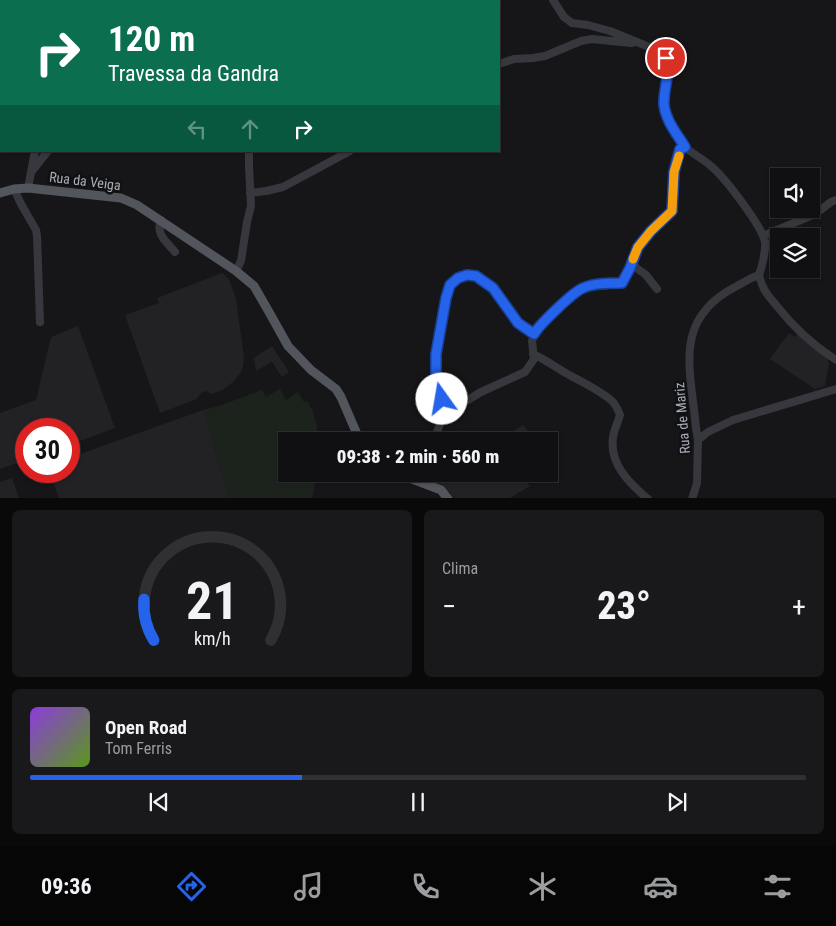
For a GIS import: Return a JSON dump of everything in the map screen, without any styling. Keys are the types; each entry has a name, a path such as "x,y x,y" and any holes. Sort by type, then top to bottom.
{"main road":[{"name":"Rua da Veiga","path":"0,193 28,188 121,198 137,205 161,220 236,271 254,286 288,346 310,370 336,389 356,432"},
{"path":"424,482 441,490 448,498"}],"street":[{"path":"553,0 564,17 572,23 610,31 659,51 666,58 668,64 664,105 667,118 685,147 714,168 759,226 765,242 762,267 759,275 761,286 789,321 807,339 836,360"},
{"path":"500,64 514,59 545,56 581,41 592,39 641,44"},
{"path":"443,415 481,392 524,372 534,359 532,341 537,328 581,288 595,284 622,283 638,247 651,231 672,211 674,172 680,149 685,147"},
{"path":"28,188 34,152"},
{"path":"31,172 47,152"},
{"path":"236,271 242,261 251,206 249,152"},
{"path":"250,193 283,187 348,152"},
{"path":"14,189 20,204 36,230 40,322"},
{"path":"762,236 815,214 836,200"},
{"path":"161,220 159,231 175,252"},
{"path":"632,264 646,275 656,289"},
{"path":"437,432 443,415 442,399 436,373 436,354 450,285 458,278 467,275 476,276 493,288 518,323 534,334"},
{"name":"Rua de Mariz","path":"692,498 697,483 698,440 689,358 691,336 700,316 710,304 722,294 744,283 751,277 759,275"},
{"path":"533,354 590,386 612,401 620,415 613,438 613,453 617,466 626,478 648,498"},
{"path":"698,440 708,432 733,420 836,389"}],"shaded area":[{"path":"222,273 230,282 236,299 244,357 241,372 223,390 212,394 206,391 201,393 197,399 160,413 125,315 159,303 157,298"},
{"path":"78,326 115,428 80,441 80,418 15,418 15,464 0,469 0,413 36,400 51,337"},
{"path":"789,333 795,337 797,334 827,356 829,364 825,386 815,389 770,359"},
{"path":"272,346 289,372 282,377 272,362 256,371 254,358"},
{"path":"280,389 286,400 298,392 313,411 318,432 278,432 278,482 315,482 312,498 229,498 203,410 262,390 266,397"},
{"path":"203,410 229,498 59,498 53,483 80,483 80,454"},
{"path":"523,425 529,432 511,432"},
{"path":"12,478 19,498 0,498 0,482"},
{"path":"438,482 527,482 530,486 510,498 453,498 450,493 440,486"}],"slow traffic":[{"path":"633,259 638,247 651,231 672,211 674,172 679,156"}],"route":[{"path":"442,399 436,373 439,331 450,285 458,278 467,275 476,276 493,288 518,323 534,334 537,328 552,313 581,288 595,284 622,283 638,247 651,231 672,211 674,172 680,149 685,147 667,118 664,105 668,64 666,58"}]}
